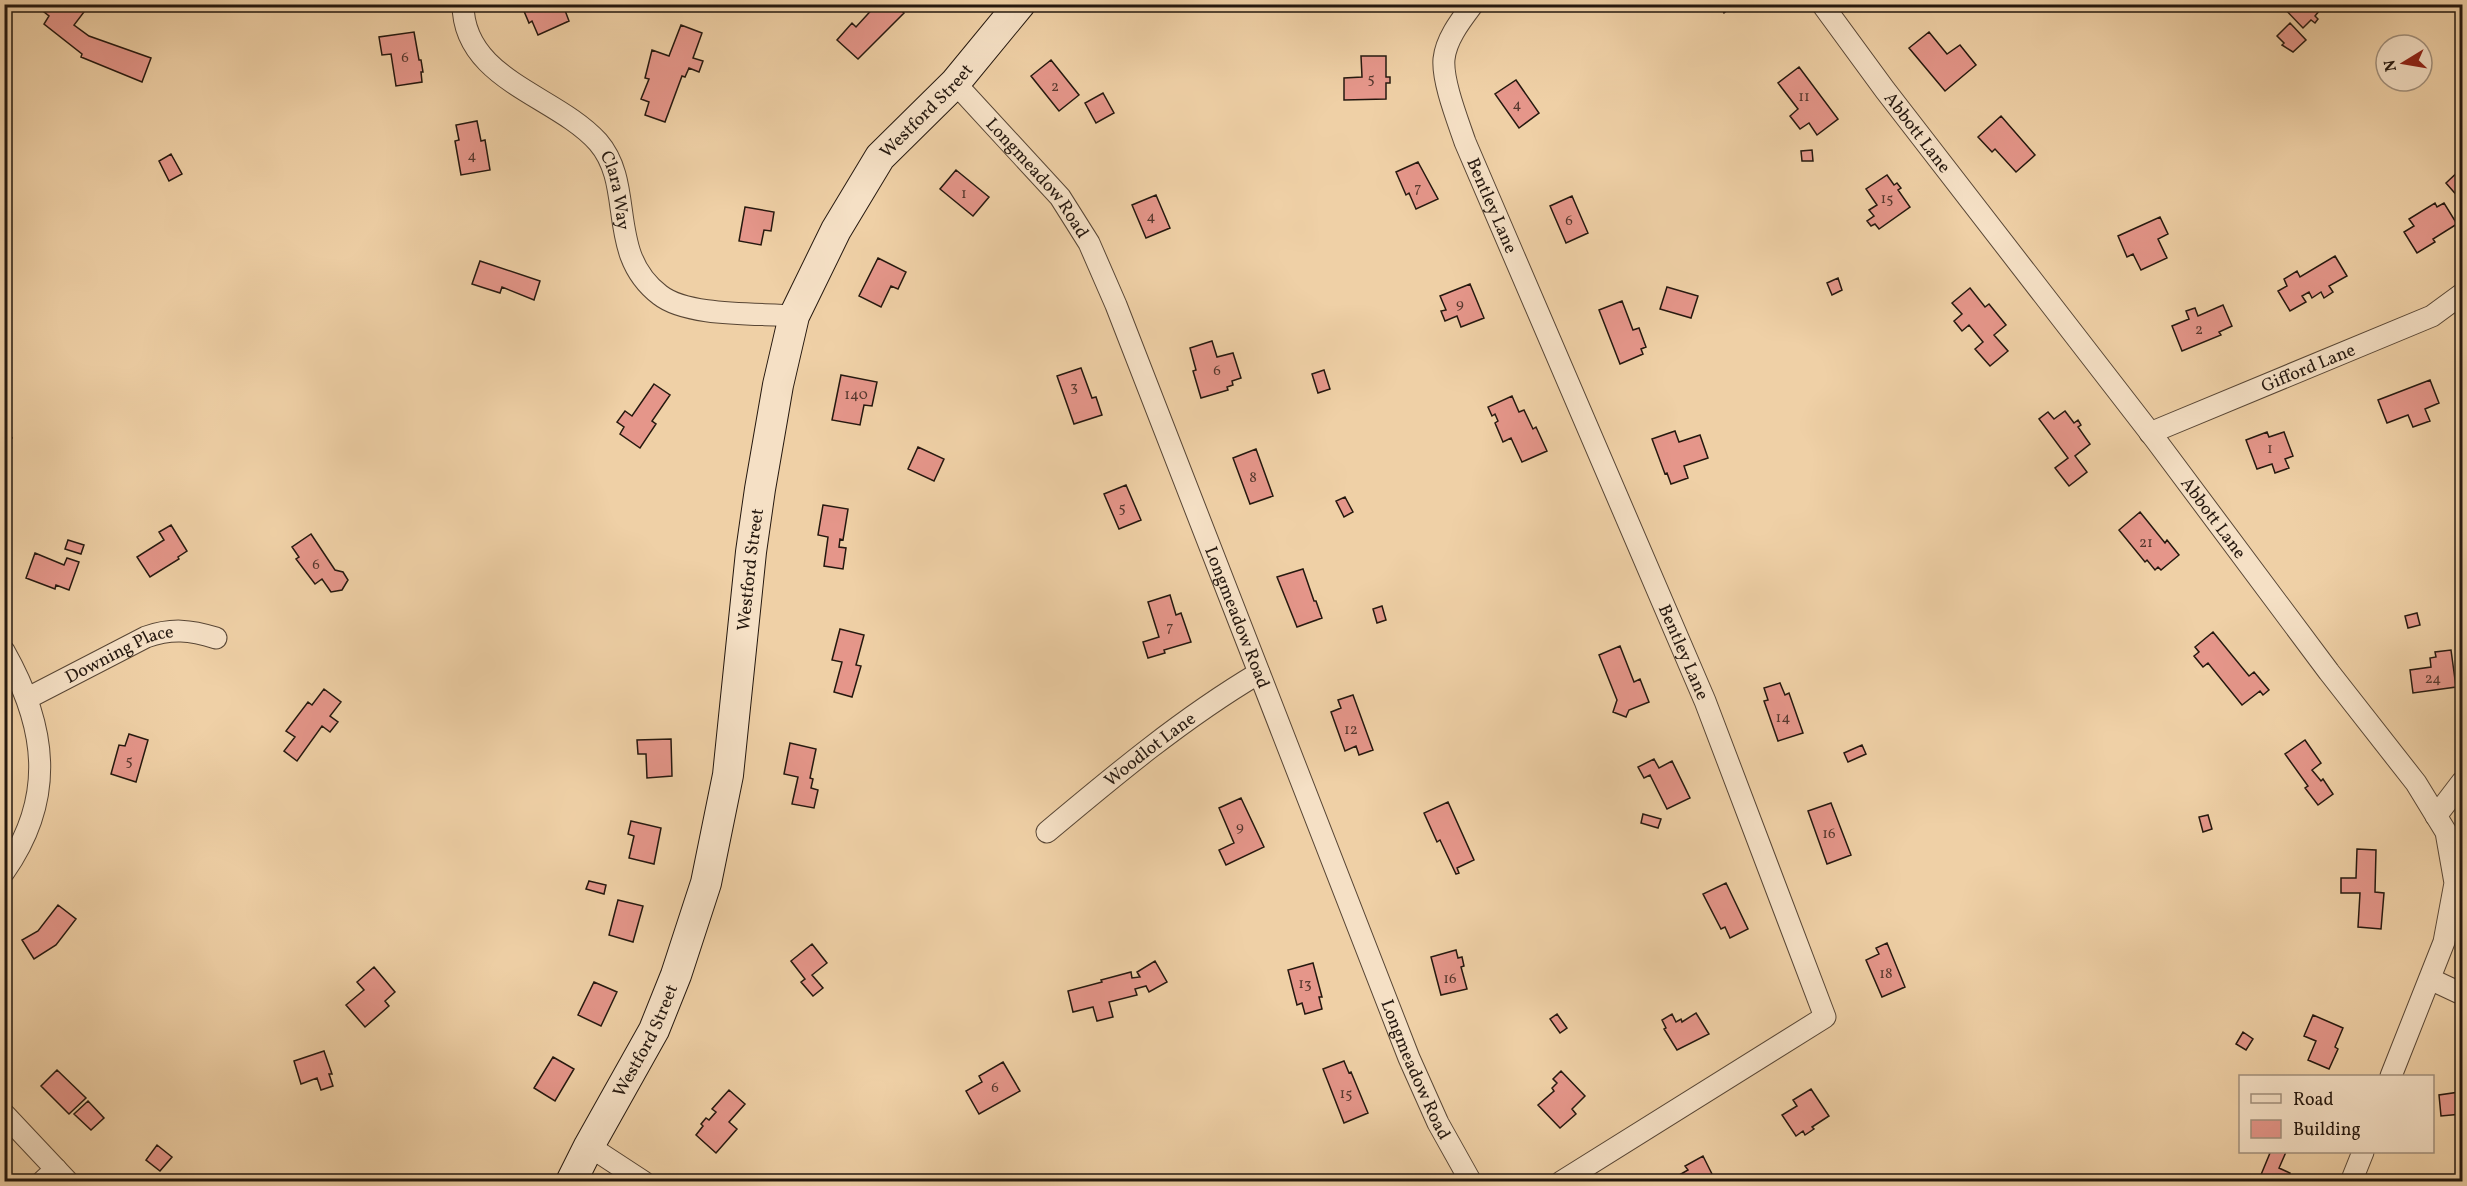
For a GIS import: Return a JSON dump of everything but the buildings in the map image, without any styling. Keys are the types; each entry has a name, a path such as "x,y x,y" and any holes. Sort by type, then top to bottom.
{"main road":[{"name":"Westford Street","path":"572,1182 589,1146 654,1030 676,975 706,883 728,775 751,552 760,489 794,316 836,230 880,157 955,83 1020,4"}],"street":[{"name":"Clara Way","path":"463,4 472,43 487,63 583,128 607,155 617,183 628,249 636,267 660,295 676,304 696,309 794,316"},
{"name":"Bentley Lane","path":"1473,4 1455,28 1444,59 1450,100 1465,142 1705,701 1825,1017 1561,1182"},
{"name":"Abbott Lane","path":"1822,4 1885,90 2416,783 2446,832 2455,883 2444,942 2392,1075"},
{"name":"Longmeadow Road","path":"955,83 1060,197 1089,243 1116,305 1409,1058 1438,1123 1471,1182"},
{"name":"Gifford Lane","path":"2150,433 2433,316 2463,294"},
{"name":"Downing Place","path":"28,698 146,637 163,631 179,629 216,638"},
{"path":"4,651 28,698 33,714 40,768 37,798 29,827 17,854 4,872"},
{"name":"Woodlot Lane","path":"1047,832 1144,753 1229,691 1259,673"},
{"path":"2436,816 2463,782"},
{"path":"2430,979 2463,994"},
{"path":"4,1114 55,1177"},
{"path":"589,1146 644,1182"},
{"path":"2351,1182 2363,1153"}]}
